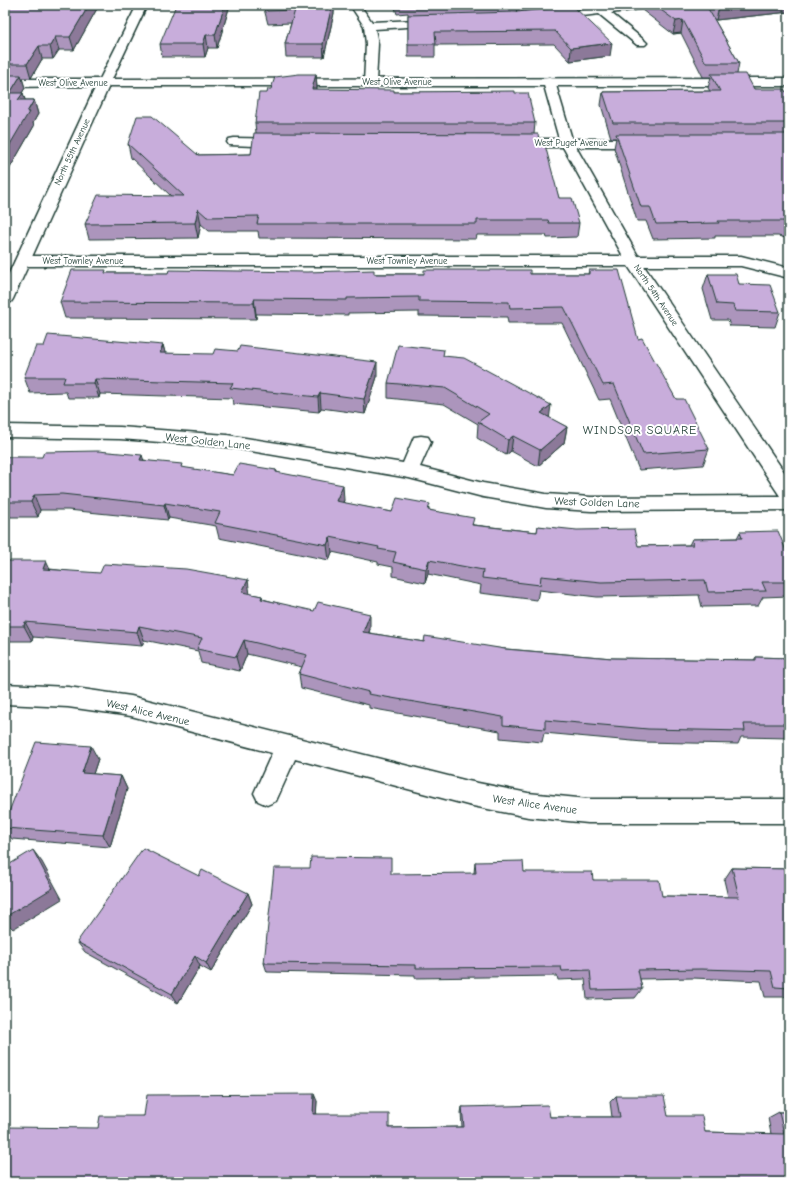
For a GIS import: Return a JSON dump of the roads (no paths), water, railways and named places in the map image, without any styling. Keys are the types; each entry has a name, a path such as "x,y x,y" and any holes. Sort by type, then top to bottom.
{"street":[{"name":"North 55th Avenue","path":"5,299 104,83 142,5"},
{"path":"355,5 370,26 372,44 370,82"},
{"path":"542,18 647,5"},
{"path":"602,11 641,43"},
{"path":"370,26 399,23 450,22"},
{"name":"North 54th Avenue","path":"549,82 567,143 633,261 789,494"},
{"name":"West Olive Avenue","path":"5,83 789,82"},
{"path":"234,142 297,142"},
{"name":"West Puget Avenue","path":"496,143 654,143"},
{"name":"West Townley Avenue","path":"22,261 741,261 789,273"},
{"name":"West Golden Lane","path":"5,431 120,433 227,441 409,471 483,490 546,500 598,504 789,503"},
{"path":"409,471 421,442"},
{"name":"West Alice Avenue","path":"5,694 68,697 131,706 468,793 528,805 588,811 789,811"},
{"path":"267,793 288,747"}],"district":[{"name":"WINDSOR SQUARE","path":"640,430"}]}
